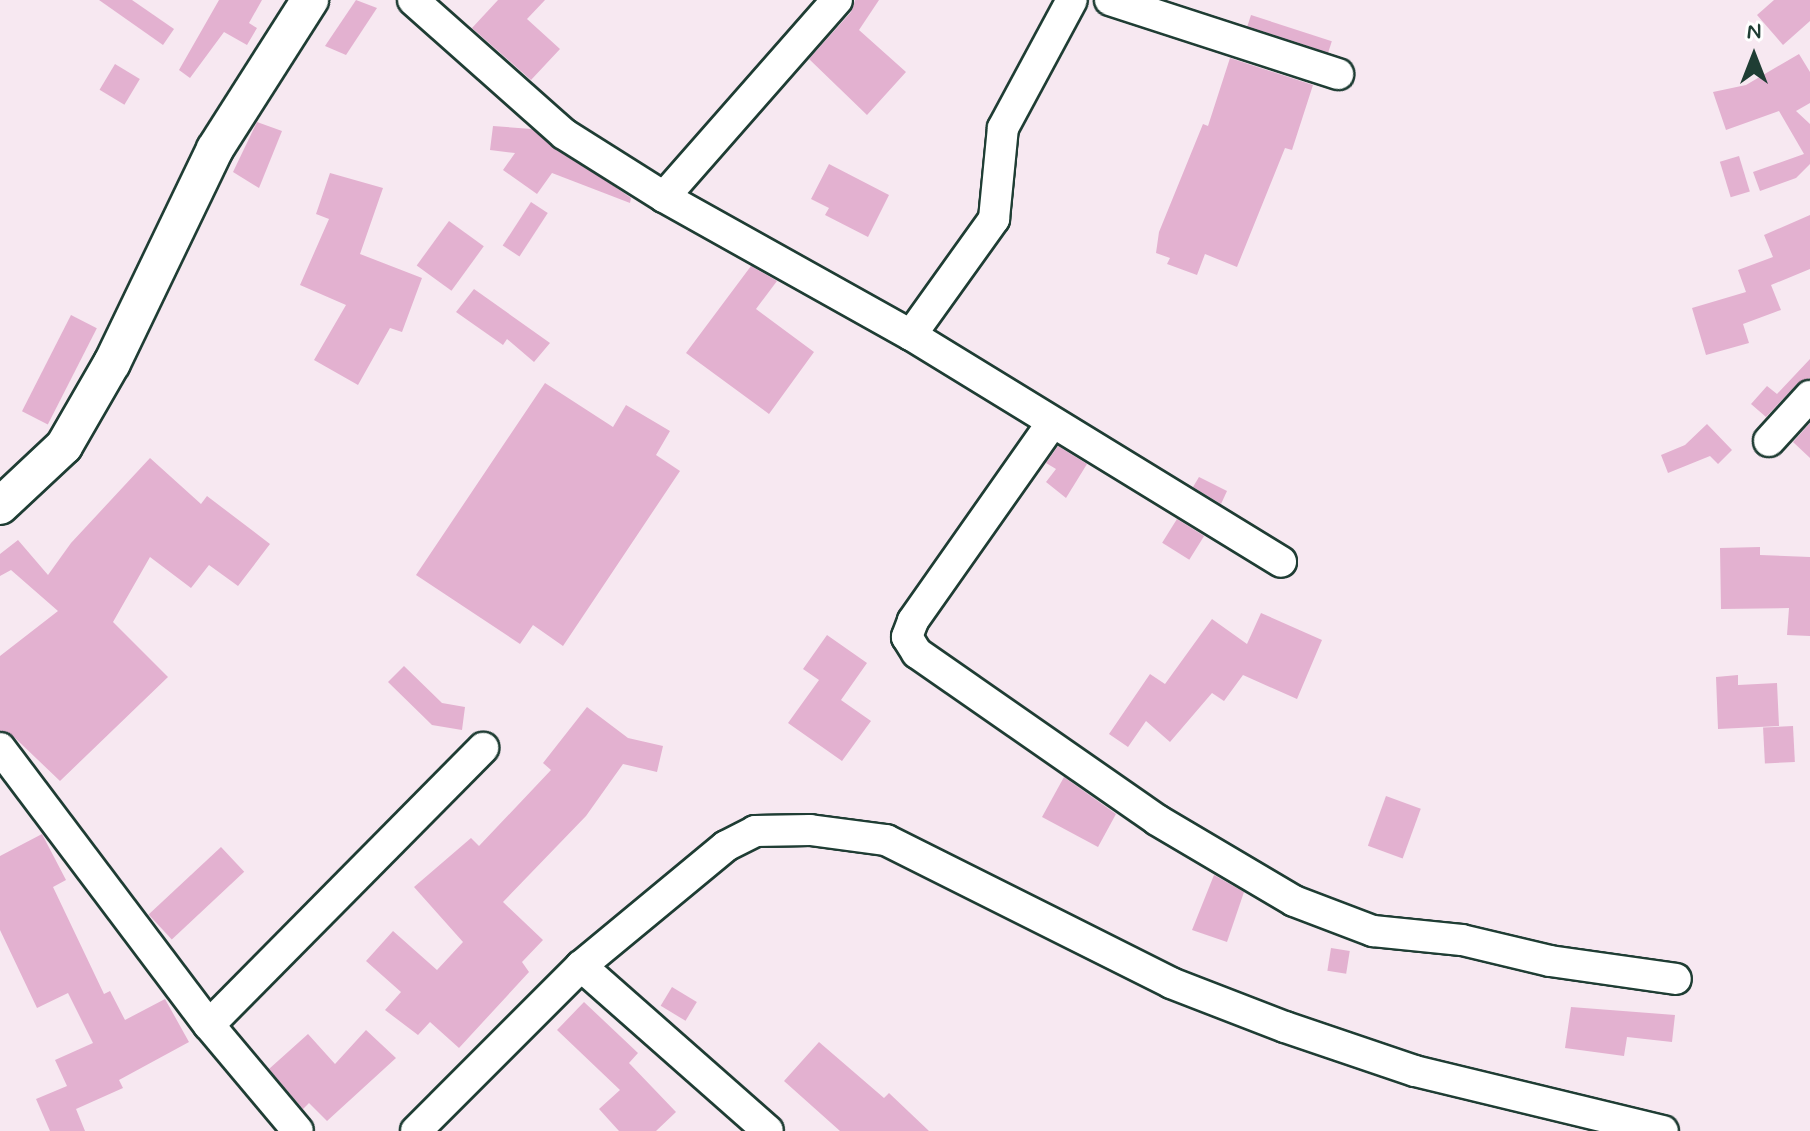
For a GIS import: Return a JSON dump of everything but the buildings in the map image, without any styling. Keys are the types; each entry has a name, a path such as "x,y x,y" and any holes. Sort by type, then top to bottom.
{"street":[{"path":"0,506 64,446 112,363 215,149 310,0"},
{"path":"413,0 564,134 664,197 911,335 1281,562"},
{"path":"664,197 837,0"},
{"path":"911,335 994,219 1003,128 1072,0"},
{"path":"1110,0 1338,74"},
{"path":"1769,441 1810,396"},
{"path":"1052,423 913,621 907,637 917,653 1157,820 1294,901 1373,931 1462,940 1550,961 1676,979"},
{"path":"0,748 209,1025 298,1131"},
{"path":"209,1025 483,748"},
{"path":"416,1131 581,966 726,846 755,831 810,830 886,840 1171,983 1285,1027 1415,1071 1663,1131"},
{"path":"581,966 768,1131"}]}
